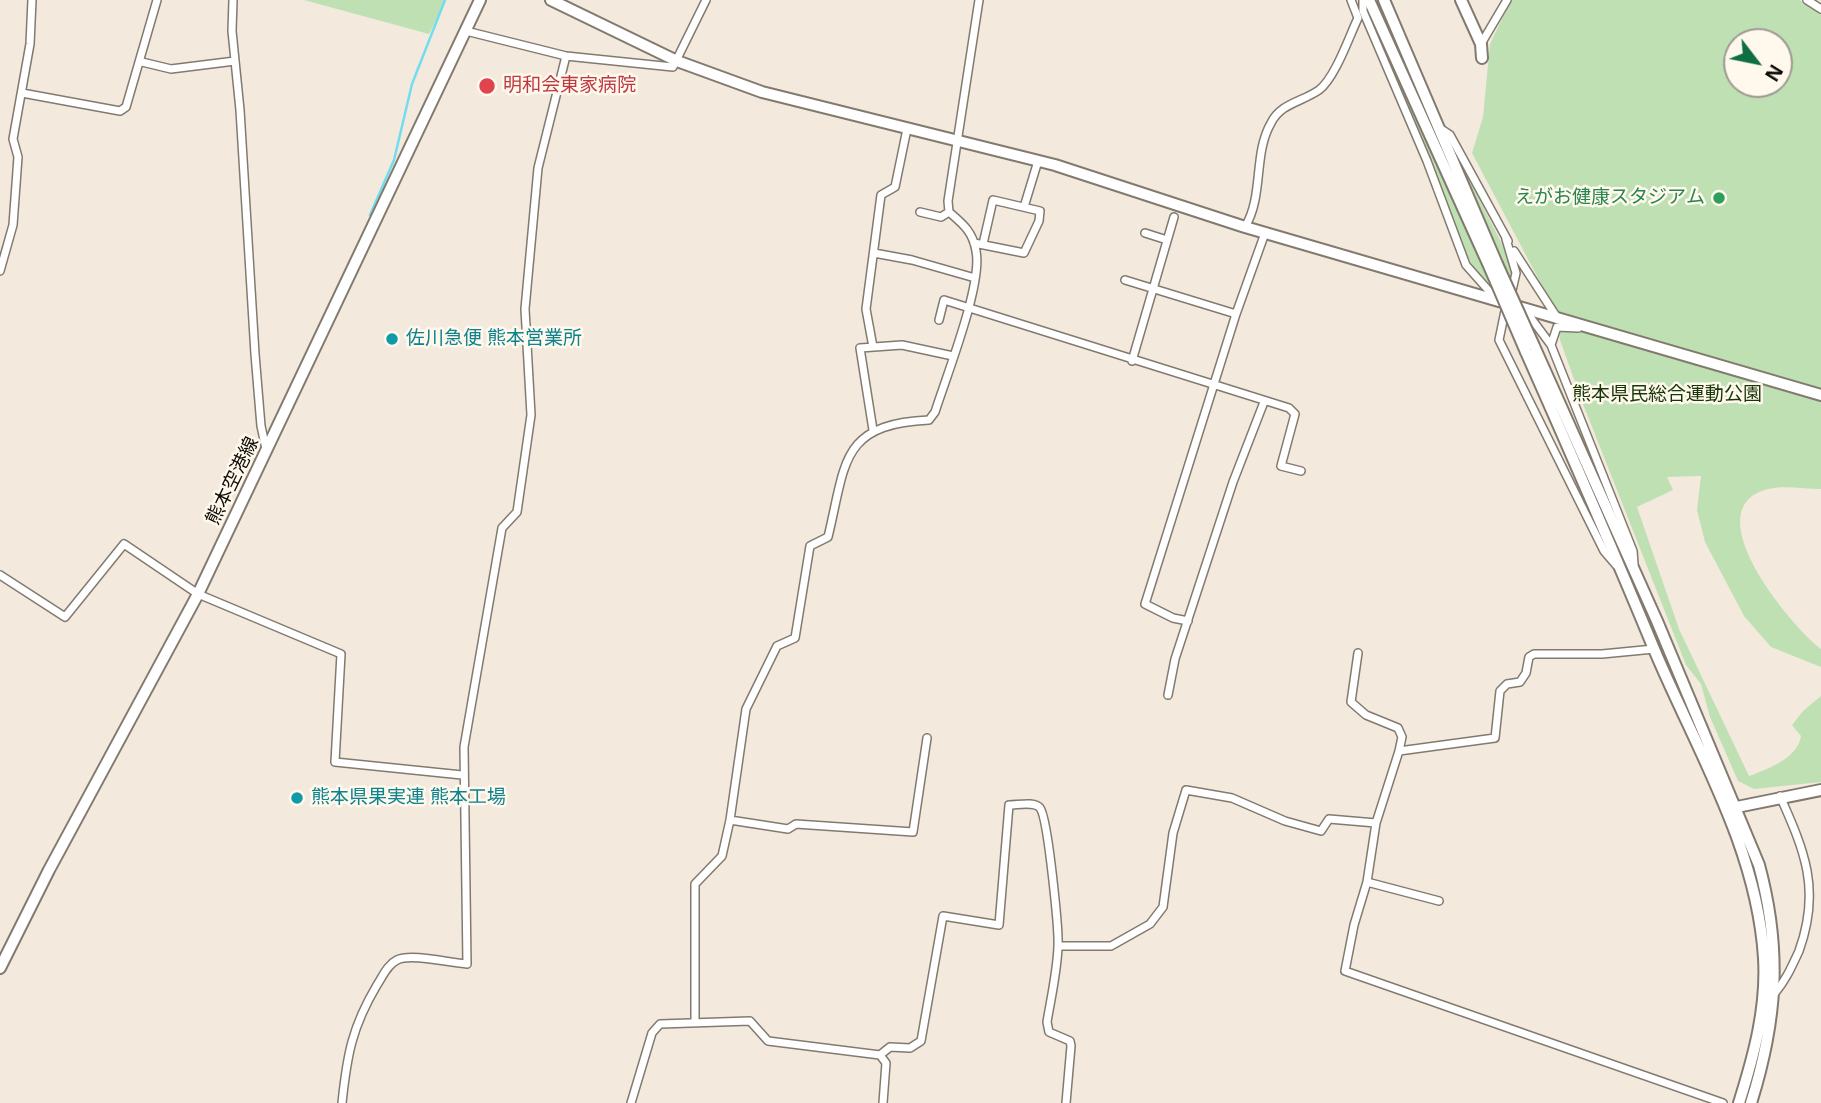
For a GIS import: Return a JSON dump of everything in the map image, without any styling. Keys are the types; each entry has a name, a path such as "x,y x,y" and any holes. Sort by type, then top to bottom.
{"street":[{"path":"0,271 13,225 18,157 13,139 22,93 32,0"},
{"path":"22,93 120,111 126,107 142,62 157,0"},
{"path":"233,0 256,366 261,426 267,452"},
{"name":"熊本空港線","path":"0,968 48,870 198,594 480,0"},
{"path":"551,0 677,61 762,92 1038,161 1245,228 1522,306 1821,395"},
{"path":"466,31 566,56 673,66 706,0"},
{"path":"949,212 956,140 979,0"},
{"path":"1245,228 1255,211 1268,127 1277,111 1321,89 1329,79 1358,18 1351,0"},
{"path":"1363,0 1363,11 1427,161 1466,265 1502,301"},
{"path":"1369,0 1493,266 1631,575 1769,900 1775,956 1775,993 1768,1038 1751,1103"},
{"path":"1384,0 1440,129 1493,266"},
{"path":"1461,0 1481,44 1482,58"},
{"path":"1807,0 1821,9"},
{"path":"1481,44 1505,1"},
{"path":"342,1103 346,1062 358,1017 389,966 398,959 409,958 467,964 467,860 462,775 470,695 502,528 517,512 531,415 525,309 538,168 566,56"},
{"path":"142,62 171,69 235,61"},
{"path":"873,347 866,309 881,195 895,187 907,129"},
{"path":"1440,129 1450,135 1506,239 1556,316"},
{"path":"1024,207 1038,161"},
{"path":"695,1021 695,884 722,856 746,709 777,646 795,638 810,546 828,537 845,467 854,448 873,430 895,421 929,420 935,412 968,305 975,278 978,244 993,200 1040,211 1039,221 1024,253 978,244 967,227 949,212"},
{"path":"920,212 941,217 949,212"},
{"path":"1132,360 1174,217"},
{"path":"1145,233 1167,240"},
{"path":"1188,621 1173,618 1145,604 1236,314 1265,233"},
{"path":"1506,239 1516,273 1502,301 1499,340 1604,551 1631,575"},
{"path":"873,253 912,260 975,278"},
{"path":"1125,280 1236,314"},
{"path":"939,320 944,300 968,305 1213,386 1289,408 1294,414 1281,466 1301,471"},
{"path":"1522,306 1551,345 1633,551 1631,575 1654,649 1731,808 1748,869 1764,957 1764,1003 1753,1059 1739,1103"},
{"path":"1551,345 1557,327 1596,328"},
{"path":"873,430 860,348 902,345 953,356"},
{"path":"1168,695 1175,659 1233,482 1264,402"},
{"path":"0,575 65,617 124,544 198,594 341,654 335,762 462,775"},
{"path":"1399,751 1495,737 1500,691 1507,684 1520,681 1529,657 1534,654 1654,649"},
{"path":"1358,653 1351,702 1366,715 1398,728 1402,737 1376,823 1367,882 1354,925 1345,971 1723,1103"},
{"path":"730,820 788,829 796,824 914,832 927,738"},
{"path":"1058,946 1111,946 1150,924 1163,907 1173,833 1186,790 1232,798 1285,821 1321,831 1329,819 1376,823"},
{"path":"1731,808 1779,796 1821,790"},
{"path":"1775,993 1787,979 1817,897 1801,844 1779,796"},
{"path":"631,1103 652,1033 660,1024 750,1021 768,1041 880,1055 890,1047 910,1048 921,1041 943,916 999,925 1009,805 1035,804 1042,809 1051,853 1058,946 1047,1022 1049,1032 1070,1041 1066,1103"},
{"path":"1367,882 1439,901"},
{"path":"880,1055 886,1063 883,1103"}],"green space":[{"path":"304,0 446,0 429,34"},
{"name":"熊本県民総合運動公園","path":"1511,0 1800,0 1821,14 1821,489 1780,487 1757,493 1743,507 1740,526 1746,549 1758,574 1792,620 1821,649 1821,667 1771,647 1744,616 1705,542 1697,510 1701,476 1667,477 1673,490 1637,507 1679,629 1749,776 1781,762 1794,751 1801,736 1792,725 1803,711 1821,696 1821,782 1754,789 1738,781 1710,717 1701,684 1686,665 1581,399 1560,340 1557,314 1472,153 1483,117 1490,44"},
{"path":"1368,7 1492,286 1476,271 1468,257"},
{"path":"1451,143 1511,262 1512,284"}],"waterway":[{"path":"370,215 394,160 412,84 445,0"}],"place":[{"name":"明和会東家病院","path":"487,86"},
{"name":"えがお健康スタジアム","path":"1719,198"},
{"name":"佐川急便 熊本営業所","path":"392,339"},
{"name":"熊本県果実連 熊本工場","path":"297,798"}]}
